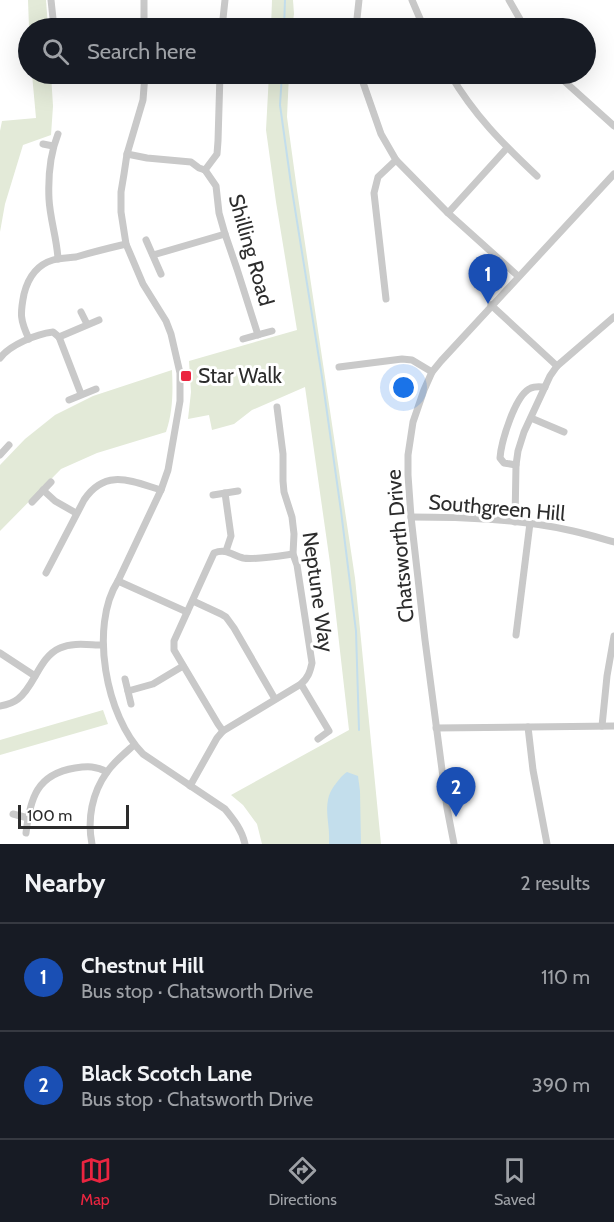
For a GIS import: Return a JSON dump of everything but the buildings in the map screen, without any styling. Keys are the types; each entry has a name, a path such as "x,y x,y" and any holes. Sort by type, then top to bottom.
{"street":[{"path":"51,0 53,18"},
{"path":"144,0 144,18"},
{"path":"223,18 225,0"},
{"path":"357,18 359,0"},
{"path":"412,0 420,18"},
{"path":"509,0 519,18"},
{"path":"144,84 143,99 128,154 121,192 121,212 126,244 143,284 166,321 174,345 180,373 180,401 168,470 161,490 118,581 111,591 106,612 103,645 107,676 114,706 122,726 134,745 143,754 225,809 239,828 246,844"},
{"path":"128,154 161,160 183,160 205,170 217,154 220,84"},
{"path":"364,84 381,134 396,160 448,213 518,276"},
{"path":"456,84 463,97 489,129 537,176"},
{"path":"567,84 614,126"},
{"path":"58,134 53,146 50,166 49,199 58,259"},
{"path":"44,144 53,146"},
{"path":"448,213 507,148"},
{"path":"386,298 377,231 375,187 378,177 396,160"},
{"name":"Shilling Road","path":"205,170 216,186 219,213 258,335"},
{"name":"Chatsworth Drive","path":"454,844 436,728 411,517 408,455 410,439 417,411 432,372 491,305 614,174"},
{"path":"153,255 225,234"},
{"path":"146,240 161,274"},
{"path":"29,339 21,312 26,285 31,274 39,266 51,260 70,258 126,244"},
{"path":"384,288 393,288"},
{"path":"491,305 557,366"},
{"path":"81,312 87,324"},
{"path":"59,337 99,320"},
{"path":"515,522 518,451 524,432 545,387 557,366 612,322"},
{"path":"243,339 272,331"},
{"path":"0,358 5,352 29,339 52,332 59,337 81,394"},
{"path":"339,367 402,359 412,360 432,372"},
{"path":"516,465 504,463 500,458 510,419 518,402 529,388 545,387"},
{"path":"69,400 96,389"},
{"name":"Neptune Way","path":"277,407 283,454 284,492 292,517 293,554 297,565 312,663 307,679 301,684"},
{"path":"268,419 278,418"},
{"path":"531,418 564,432"},
{"path":"0,455 9,445"},
{"path":"46,573 89,491 102,482 119,479 161,490"},
{"path":"32,502 51,482"},
{"path":"43,490 55,501 76,513"},
{"path":"213,495 238,491"},
{"path":"225,493 231,536 226,551"},
{"name":"Southgreen Hill","path":"411,517 515,522 574,531 614,542"},
{"path":"516,635 530,524"},
{"path":"223,731 174,651 174,641 214,553 226,551 242,558 293,554"},
{"path":"118,581 187,612"},
{"path":"193,601 226,617 275,699"},
{"path":"602,726 614,636"},
{"path":"0,706 16,701 57,650 74,645 103,645"},
{"path":"0,653 34,676"},
{"path":"128,691 153,684 183,666"},
{"path":"125,679 131,704"},
{"path":"190,786 223,731 301,684 329,731 318,739"},
{"path":"436,728 614,726"},
{"path":"528,727 533,770 547,844"},
{"path":"92,844 91,810 96,794 107,772 134,745"},
{"path":"26,833 28,818 40,783 68,769 84,766 98,767 107,772"},
{"path":"13,814 28,818"}],"green space":[{"path":"28,0 46,0 47,18 29,18"},
{"path":"272,0 293,0 293,18 271,18"},
{"path":"33,84 52,84 51,135 23,145 5,204 0,232 0,131 2,121 36,118"},
{"path":"268,84 289,84 287,117 355,578 381,844 262,844 257,824 243,805 231,795 349,730 330,563 305,387 252,410 234,424 212,430 209,415 188,419 191,392 189,361 297,330 266,130"},
{"path":"172,370 172,401 166,432 97,453 61,469 0,531 0,465 25,439 55,415 93,396"},
{"path":"103,710 108,724 0,755 0,740"}],"water":[{"path":"347,772 358,776 361,844 329,844 328,800 334,786"}],"waterway":[{"path":"284,18 285,0"},
{"path":"281,84 280,105 322,377 356,631 359,730"}],"place":[{"name":"Chestnut Hill","path":"488,304"},
{"name":"Star Walk","path":"186,376"},
{"name":"Black Scotch Lane","path":"456,817"}]}
